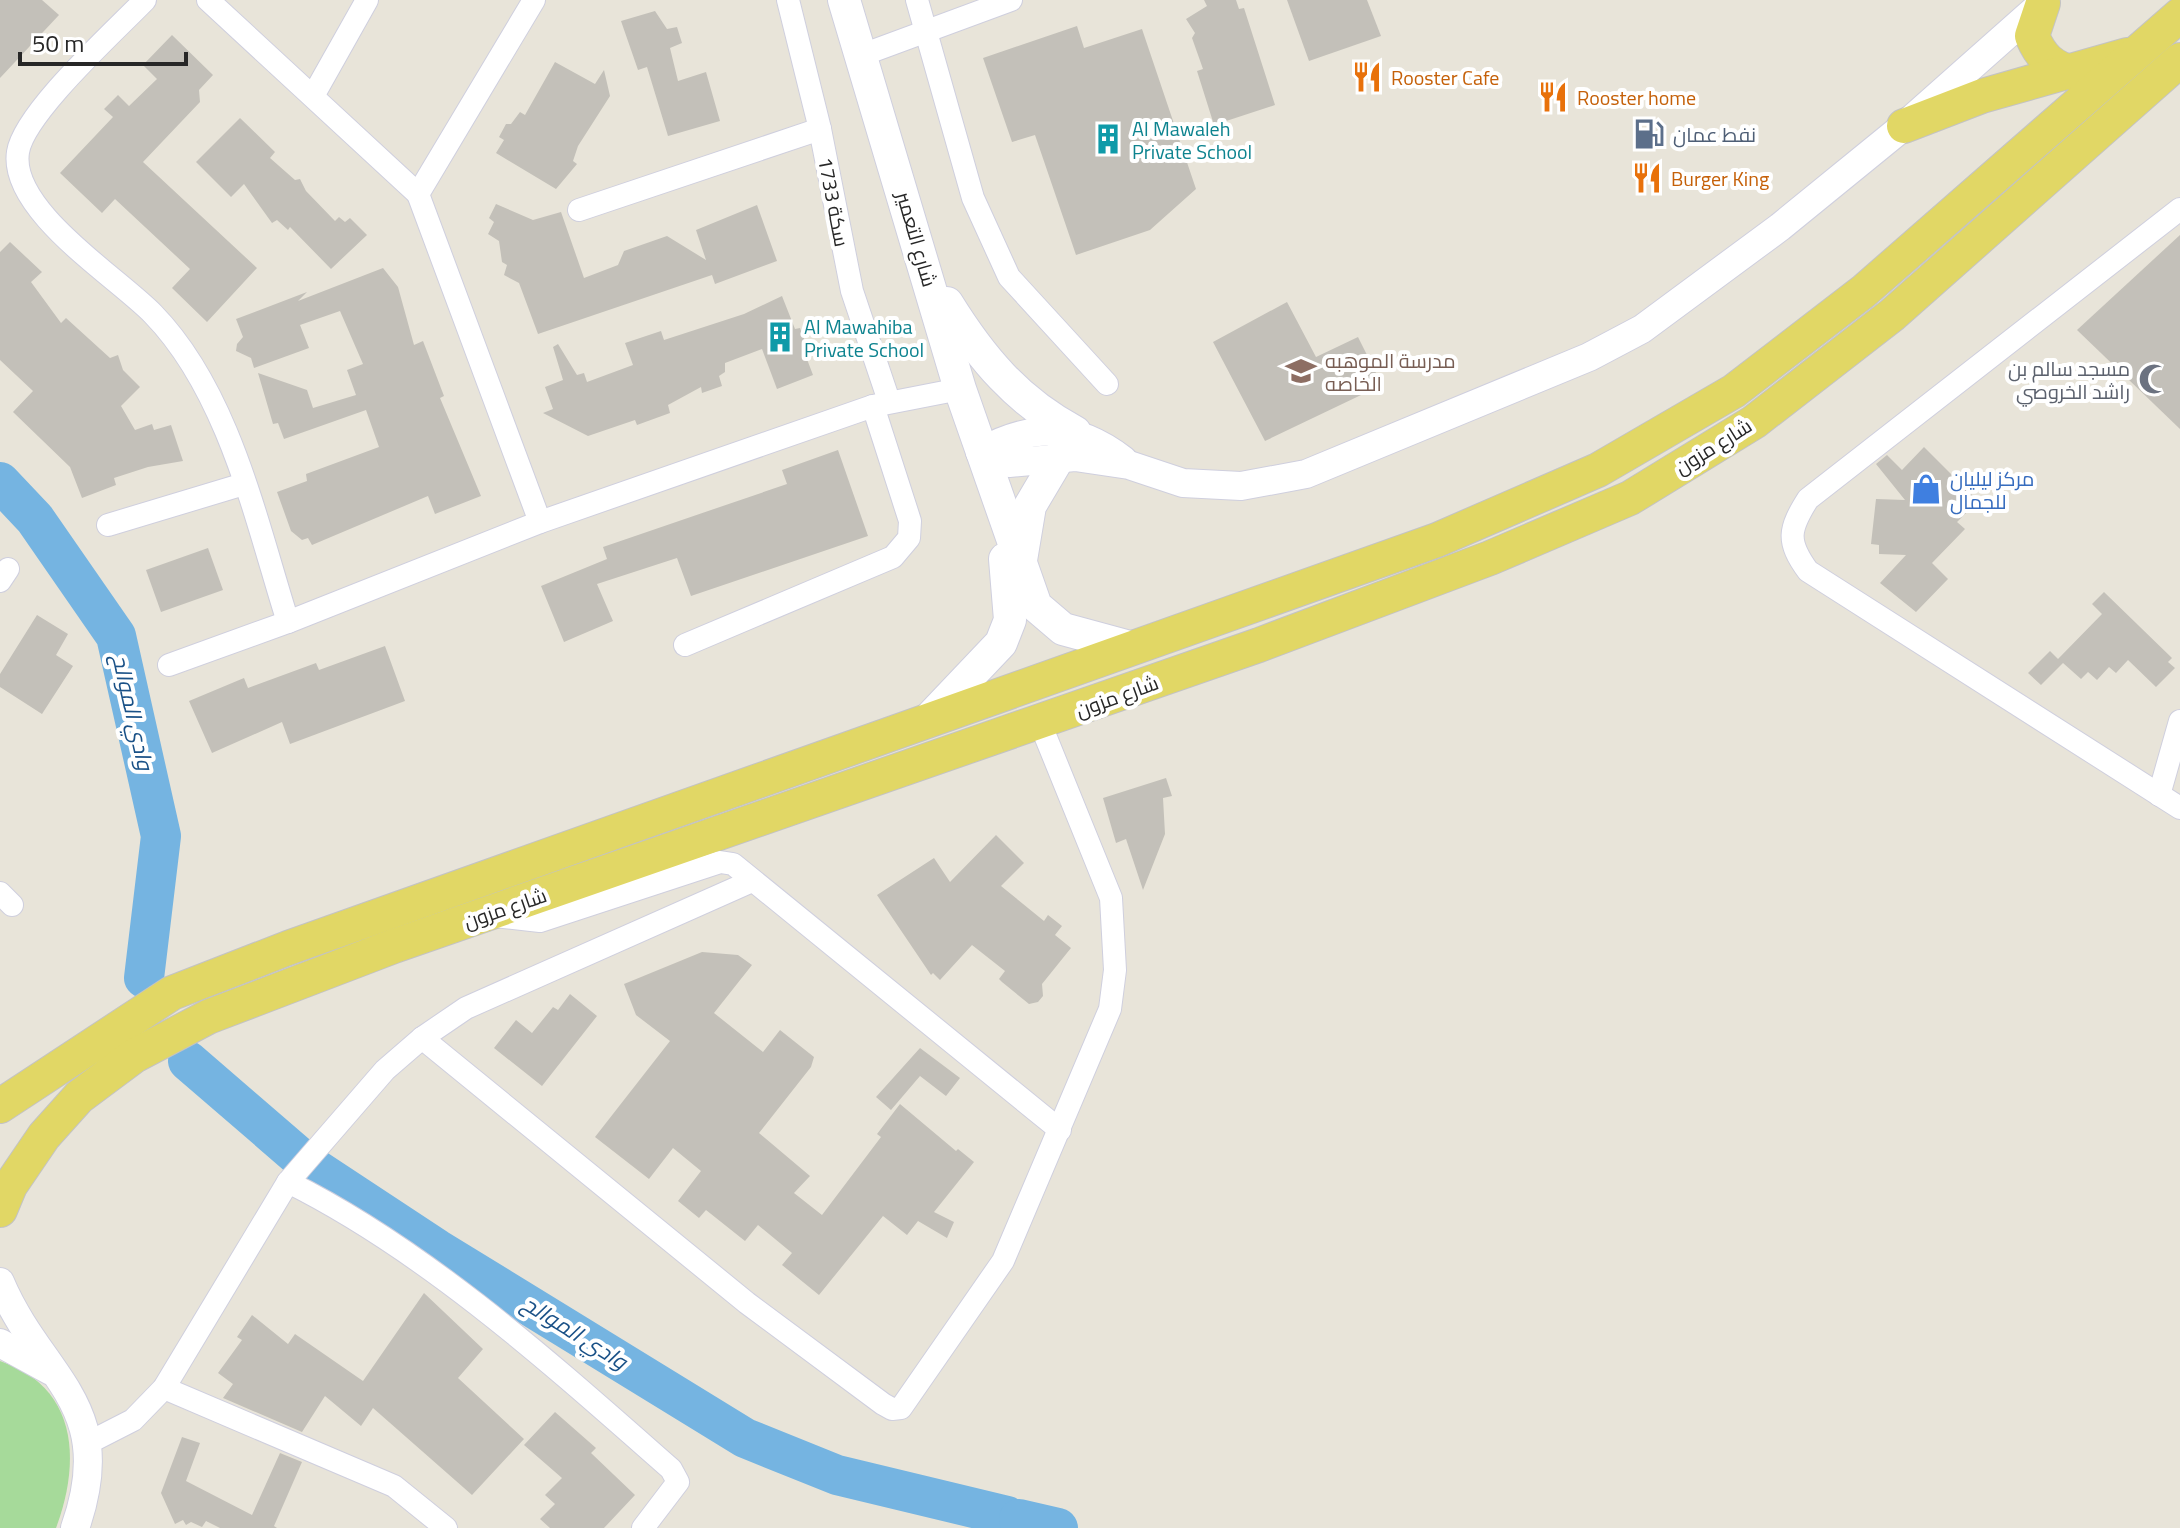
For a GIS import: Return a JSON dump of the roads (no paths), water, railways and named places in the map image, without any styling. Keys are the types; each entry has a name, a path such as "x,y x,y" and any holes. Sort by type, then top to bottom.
{"main road":[{"name":"شارع التعمير","path":"844,0 960,389 1036,606 1063,629 1133,648"},
{"path":"2044,1 2032,36 2053,66 2073,73"},
{"name":"شارع مزون","path":"0,1106 172,993 288,948 1437,540 1598,470 1734,391 1864,291 2180,15"},
{"path":"1904,126 1982,96 2073,73 2143,50"},
{"name":"شارع مزون","path":"0,1210 10,1186 44,1136 79,1097 134,1056 208,1017 484,915 1040,723 1490,558 1630,498 1754,422 1892,315 2180,60"},
{"path":"927,272 996,374 1032,406 1067,444 1030,506 1021,563"},
{"name":"شارع التعمير","path":"926,722 1001,643 1010,620 1010,584 985,465"}],"street":[{"path":"145,0 36,114 18,148 17,168 36,204 71,242 154,315 188,358 207,390 244,484 288,622"},
{"path":"208,0 418,194 540,522"},
{"path":"313,96 367,0"},
{"path":"418,194 534,0"},
{"name":"سكة 1733","path":"685,645 893,557 909,538 910,521 852,291 820,129 788,0"},
{"path":"917,0 973,198 1009,277 1107,384"},
{"path":"862,55 1011,0"},
{"path":"985,465 1009,463 1067,444 1169,479 1212,486 1241,486 1306,474 1589,357 1642,329 1780,227 1904,126 2044,1"},
{"path":"2147,90 2180,74"},
{"path":"579,210 820,129"},
{"path":"2180,209 1808,499 1792,525 1794,552 1808,571 2180,808"},
{"path":"169,665 288,622 540,522 881,403 960,389"},
{"path":"108,525 244,484"},
{"path":"2159,795 2180,721"},
{"path":"422,1038 747,1303 892,1409 901,1408 1003,1261 1110,1009 1115,970 1111,898 1040,723"},
{"path":"484,915 540,921 720,862 733,864 1060,1130"},
{"path":"86,1444 133,1420 164,1388 288,1182 385,1070 422,1038 466,1008 752,881"},
{"path":"288,1182 339,1207 522,1339 671,1469 678,1482 667,1502 643,1528"},
{"path":"0,1282 10,1305 58,1375 84,1422 85,1499 75,1528"},
{"path":"0,1343 58,1375"},
{"path":"164,1388 394,1486 446,1528"}],"waterway":[{"name":"وادي الموالح","path":"0,482 35,519 116,636 161,836 144,978"},
{"name":"وادي الموالح","path":"188,1061 305,1162 437,1249 745,1438 837,1475 1007,1516"},
{"name":"وادي الموالح","path":"1019,1519 1058,1528"}],"place":[{"name":"Rooster Cafe","path":"1367,77"},
{"name":"Rooster home","path":"1553,97"},
{"name":"نفط عمان","path":"1649,134"},
{"name":"Al Mawaleh Private School","path":"1108,139"},
{"name":"Burger King","path":"1647,178"},
{"name":"Al Mawahiba Private School","path":"780,337"},
{"name":"مدرسة الموهبه الخاصه","path":"1301,371"},
{"name":"مسجد سالم بن راشد الخروصي","path":"2154,379"},
{"name":"مركز ليليان للجمال","path":"1926,489"}]}
